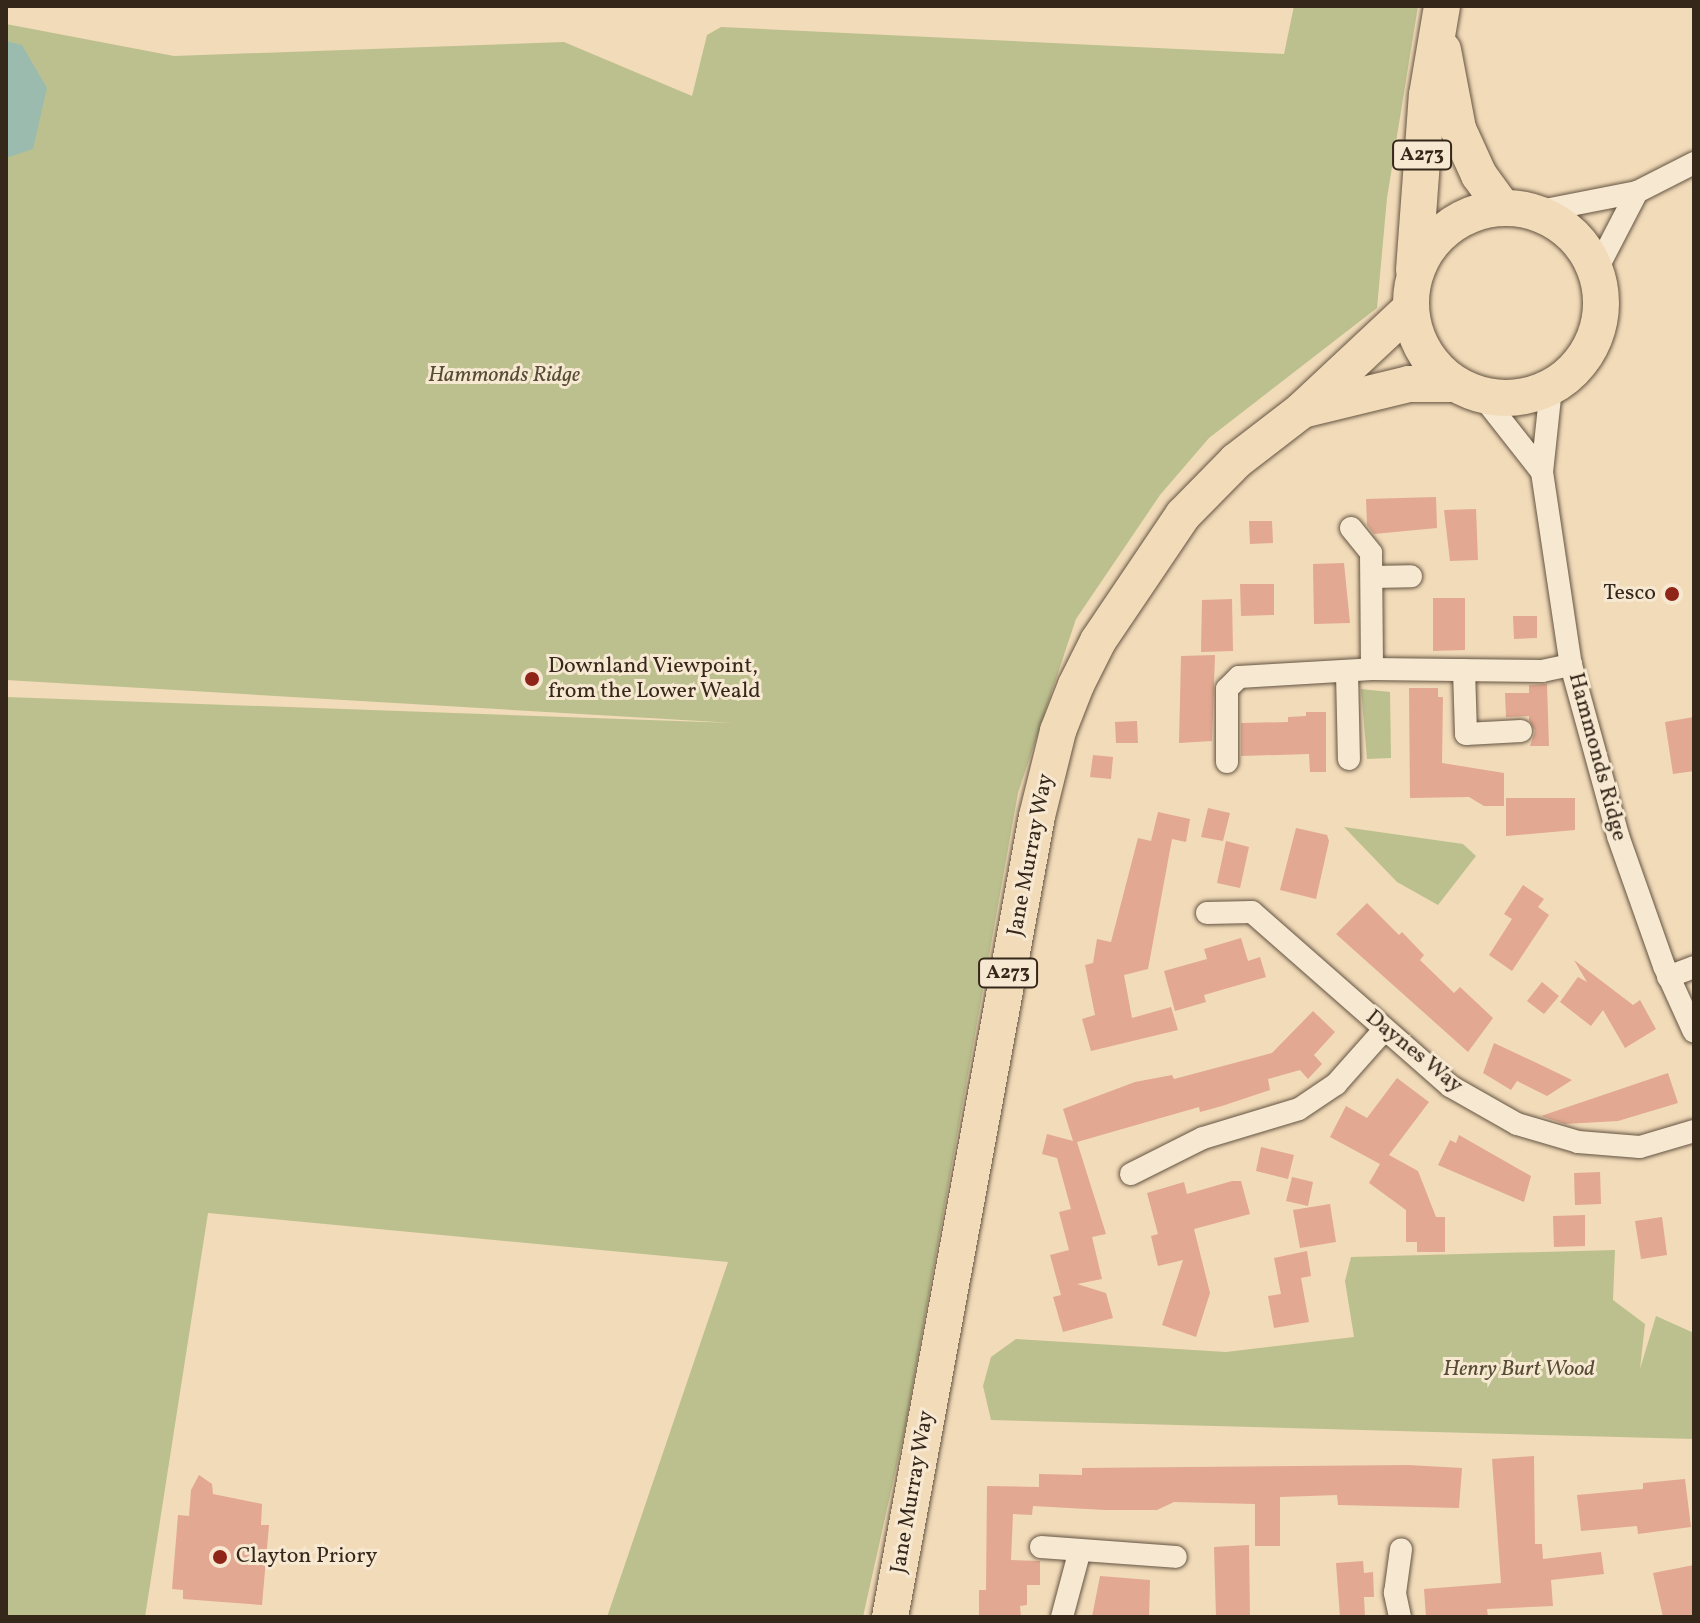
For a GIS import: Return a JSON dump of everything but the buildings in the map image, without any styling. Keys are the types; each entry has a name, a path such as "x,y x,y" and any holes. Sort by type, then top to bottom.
{"main road":[{"name":"A273","path":"1441,21 1458,129 1479,175 1519,210"},
{"name":"A273","path":"1412,292 1427,95 1441,21"},
{"path":"1519,210 1561,225 1581,244 1596,271 1600,320 1591,347 1574,370 1551,388 1529,396 1468,390 1432,364 1417,338 1412,292 1427,249 1447,227 1473,213 1519,210"},
{"name":"Jane Murray Way","path":"890,1617 1037,816 1058,731 1098,641 1183,515 1236,461 1301,411 1412,292"},
{"name":"Jane Murray Way","path":"1301,411 1409,384 1468,390"}],"street":[{"path":"1519,210 1637,192 1694,163"},
{"path":"1596,271 1637,192"},
{"name":"Hammonds Ridge","path":"1551,388 1542,472 1571,665 1618,836 1668,977 1694,1032"},
{"name":"Hammonds Ridge","path":"1468,390 1542,472"},
{"path":"1351,528 1371,553 1372,669"},
{"path":"1372,577 1411,576"},
{"path":"1227,762 1227,689 1239,677 1347,673 1372,669 1542,671 1571,665"},
{"path":"1464,670 1466,734 1521,731"},
{"path":"1347,673 1349,759"},
{"name":"Daynes Way","path":"1207,913 1252,912 1307,955 1383,1031 1450,1086 1517,1124 1578,1142 1640,1147 1694,1131"},
{"path":"1668,977 1694,967"},
{"path":"1131,1174 1203,1138 1299,1109 1336,1084 1383,1031"},
{"path":"1041,1547 1176,1557"},
{"path":"1400,1617 1395,1593 1401,1549"},
{"path":"1062,1617 1080,1550"}],"green space":[{"name":"Hammonds Ridge","path":"1294,6 1418,6 1387,198 1377,308 1209,438 1160,495 1076,619 1018,793 905,1428 863,1617 607,1617 728,1262 208,1213 145,1617 6,1617 6,697 734,723 6,680 6,24 174,56 564,42 692,96 707,35 721,27 1284,54"},
{"path":"1361,689 1390,692 1391,758 1367,759"},
{"path":"1344,827 1463,844 1476,856 1438,905 1397,882"},
{"name":"Henry Burt Wood","path":"1615,1250 1613,1300 1645,1324 1640,1369 1656,1316 1694,1333 1694,1439 991,1420 983,1386 991,1357 1016,1339 1226,1352 1354,1337 1345,1281 1351,1257"}],"shaded area":[{"path":"6,41 22,45 47,88 33,149 6,158"}],"place":[{"name":"Tesco","path":"1672,594"},
{"name":"Downland Viewpoint, from the Lower Weald","path":"532,679"},
{"name":"Clayton Priory","path":"220,1557"}]}
